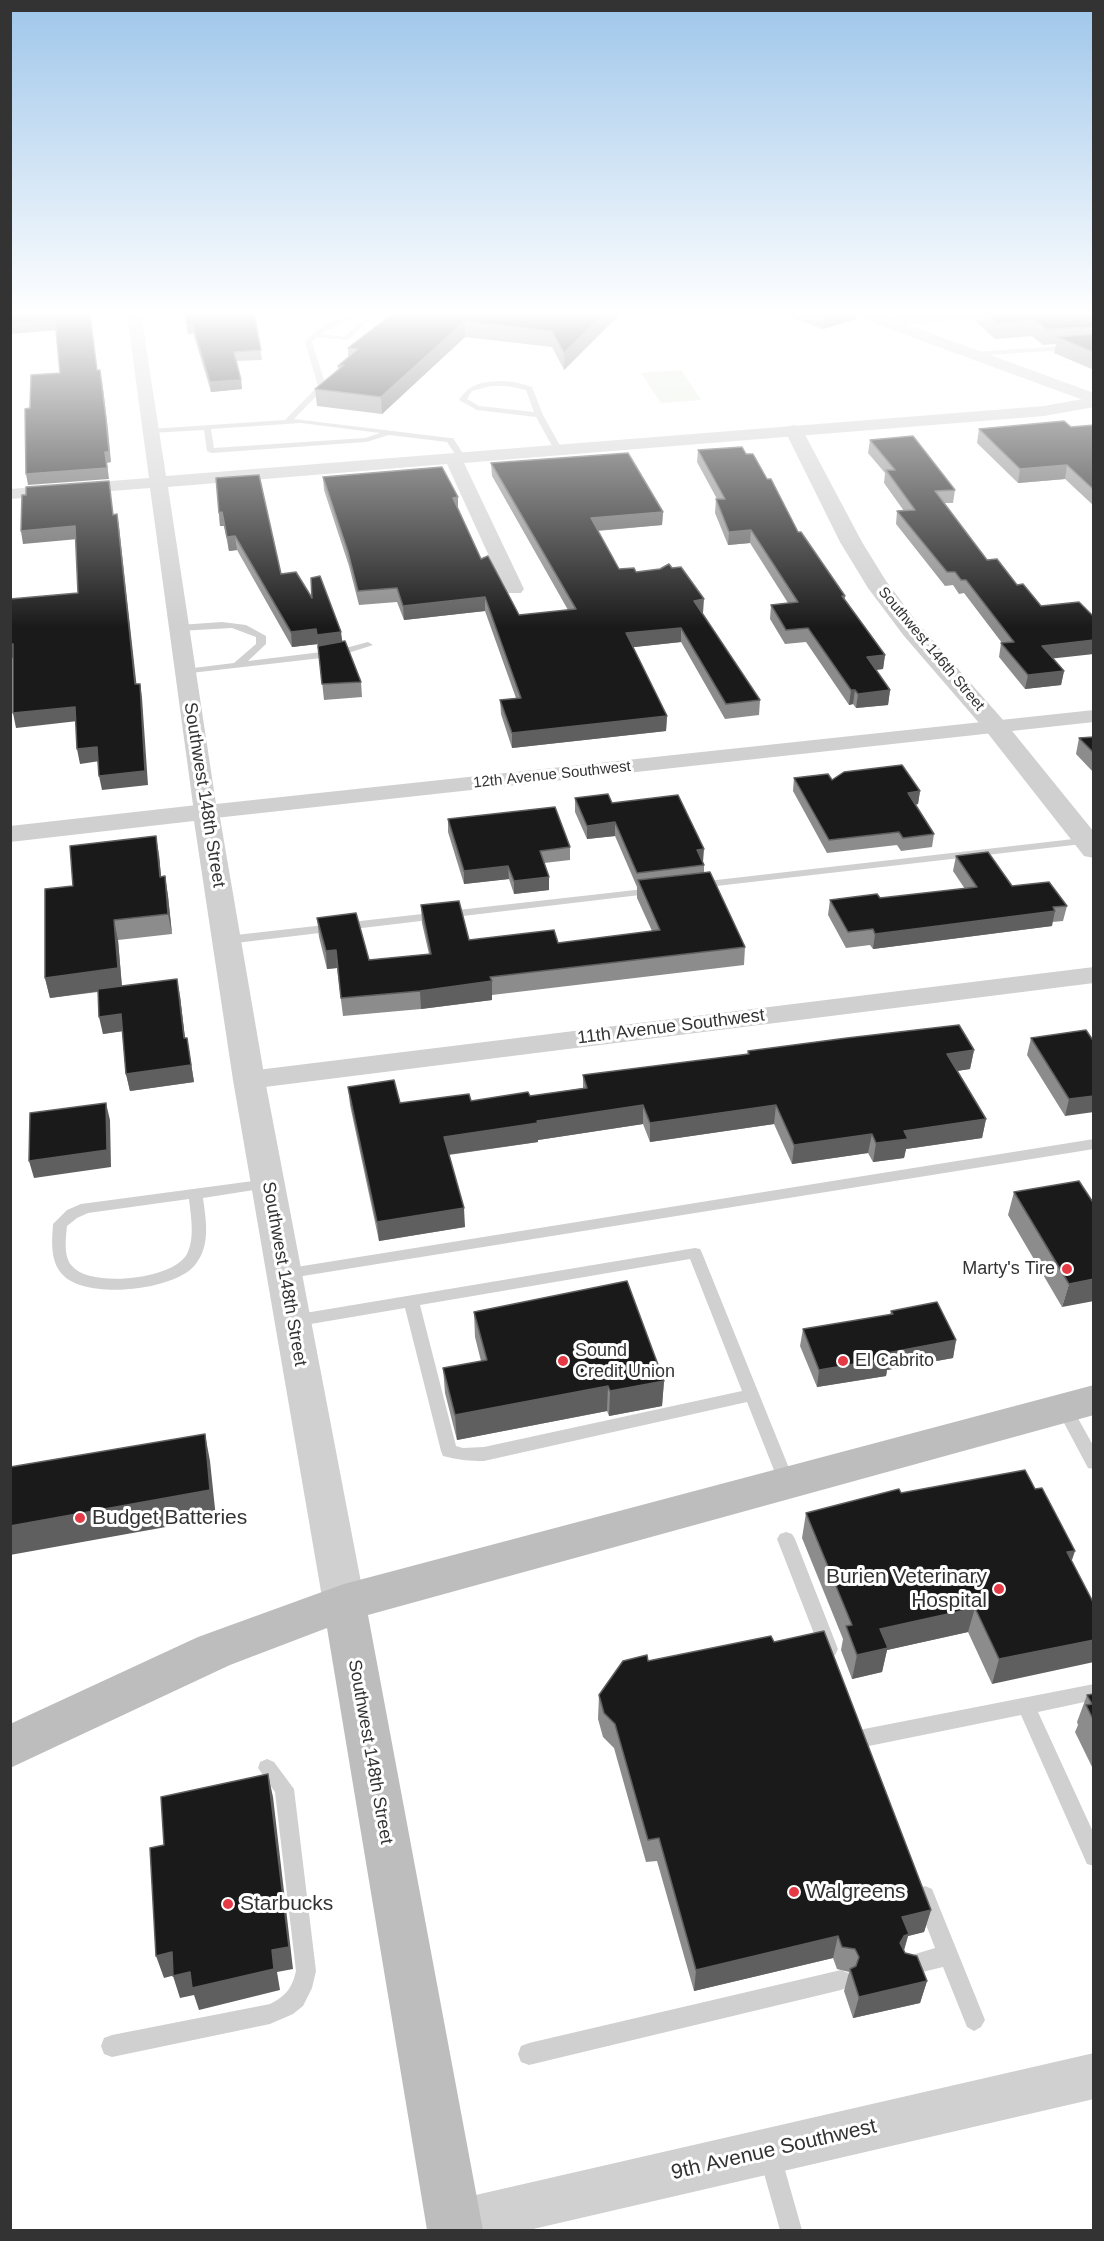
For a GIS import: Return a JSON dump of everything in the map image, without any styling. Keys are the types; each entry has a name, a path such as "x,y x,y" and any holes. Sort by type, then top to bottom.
{"main road":[{"path":"10,1747 214,1651 344,1603 1079,1404"},
{"name":"Southwest 148th Street","path":"344,1603 455,2227"}],"street":[{"name":"Southwest 148th Street","path":"149,419 206,812 249,1080 344,1603"},
{"path":"10,494 949,419"},
{"name":"Southwest 146th Street","path":"794,431 851,542 876,583 912,631 995,726 1091,843"},
{"path":"457,458 514,589"},
{"name":"12th Avenue Southwest","path":"10,834 1094,716"},
{"name":"11th Avenue Southwest","path":"249,1080 1094,975"},
{"name":"9th Avenue Southwest","path":"455,2227 1094,2076"}],"lane":[{"path":"287,422 290,419"},
{"path":"541,419 559,451"},
{"path":"151,431 301,421 450,440 457,458"},
{"path":"207,427 211,451 366,440 391,432"},
{"path":"179,628 220,624 250,628 261,636 261,644 251,655 234,666"},
{"path":"185,672 339,653 368,645"},
{"path":"686,887 1091,843"},
{"path":"227,940 662,890"},
{"path":"284,1274 1094,1144"},
{"path":"195,1194 199,1224 198,1244 189,1263 169,1275 145,1282 113,1284 86,1282 69,1273 60,1258 60,1224 72,1214 86,1208 268,1184"},
{"path":"292,1321 695,1253 787,1483"},
{"path":"411,1301 449,1451 463,1455 484,1454 752,1395"},
{"path":"1079,1404 1094,1462"},
{"path":"786,1539 834,1661"},
{"path":"864,1738 1094,1692"},
{"path":"1026,1705 1094,1857"},
{"path":"855,1716 872,1760"},
{"path":"112,2046 270,2014 292,2005 303,1989 306,1971 284,1789 267,1768"},
{"path":"919,1879 974,2020"},
{"path":"906,1965 948,1955"},
{"path":"529,2054 841,1980"},
{"path":"769,2151 791,2230"}],"building":[{"path":"25,419 106,419 109,452 105,452 107,468 26,474"},
{"path":"1064,421 1071,427 1094,425 1094,490 1067,465 1020,469 979,429"},
{"path":"913,436 955,490 935,491 987,560 997,559 1017,585 1023,584 1041,606 1079,602 1094,617 1094,640 1042,646 1064,671 1028,675 1001,643 1014,642 966,580 961,580 955,572 947,572 897,511 915,510 886,470 895,470 870,440"},
{"path":"742,447 746,454 753,454 767,479 771,479 798,532 801,532 845,596 842,596 885,655 867,657 890,690 858,694 855,690 851,690 808,628 786,630 771,605 798,602 751,530 729,532 716,499 725,499 698,450"},
{"path":"628,453 663,512 591,518 619,569 634,568 636,572 660,569 669,564 672,568 681,567 704,599 694,601 760,700 726,704 681,628 626,633 667,716 512,733 500,700 521,698 485,597 403,606 397,588 358,591 348,552 323,477 442,467 458,497 453,498 481,559 488,556 519,615 576,609 491,463"},
{"path":"259,475 281,574 296,572 312,598 311,578 320,576 341,632 317,635 316,629 291,632 235,536 227,537 222,512 219,513 216,478"},
{"path":"109,481 113,515 117,514 135,684 140,684 145,771 99,776 97,747 77,749 75,707 13,713 13,644 10,644 10,599 78,593 75,526 21,531 22,495 26,495 26,487"},
{"path":"345,641 361,682 322,684 318,646"},
{"path":"1094,737 1094,753 1079,738"},
{"path":"902,765 920,791 908,793 934,834 903,838 899,832 829,840 794,778 828,774 832,780 844,772"},
{"path":"608,794 612,803 678,795 704,849 697,850 704,865 637,873 615,822 587,826 575,798"},
{"path":"555,807 570,847 540,851 549,877 514,881 508,866 464,871 448,819"},
{"path":"156,836 160,877 165,876 168,914 114,920 118,968 45,978 45,889 73,886 70,846"},
{"path":"988,852 1012,886 1049,882 1067,906 1053,907 1055,911 875,934 873,929 848,932 830,900 877,894 880,898 977,887 956,856"},
{"path":"710,872 745,947 490,977 492,981 420,991 341,998 336,950 326,951 317,918 356,913 369,960 431,954 421,905 459,901 469,940 554,930 558,943 660,930 638,880"},
{"path":"177,979 184,1038 187,1038 191,1065 126,1074 121,1014 99,1017 98,989"},
{"path":"959,1025 974,1050 947,1054 986,1119 904,1131 908,1139 876,1143 872,1134 794,1145 776,1105 650,1123 643,1105 537,1121 538,1123 444,1137 464,1208 377,1222 348,1087 394,1080 400,1103 469,1094 471,1101 528,1092 530,1096 587,1088 583,1075 749,1054 748,1051"},
{"path":"1086,1030 1094,1042 1094,1096 1069,1099 1031,1038"},
{"path":"106,1103 107,1150 29,1161 30,1113"},
{"path":"1079,1181 1094,1204 1094,1279 1069,1284 1014,1192"},
{"name":"Sound Credit Union","path":"627,1281 664,1381 610,1391 608,1386 455,1415 443,1368 487,1360 474,1312"},
{"path":"937,1302 956,1340 887,1353 890,1358 819,1370 803,1329 893,1314 891,1311"},
{"path":"205,1434 210,1490 10,1526 10,1467"},
{"path":"1025,1470 1035,1489 1042,1488 1075,1551 1067,1552 1094,1604 1094,1640 999,1659 975,1608 880,1629 888,1648 857,1655 846,1626 852,1625 806,1513 899,1489 901,1493"},
{"name":"Walgreens","path":"824,1631 931,1910 902,1917 909,1934 904,1936 900,1943 905,1953 917,1956 927,1981 859,1997 850,1969 856,1966 859,1957 855,1949 842,1947 838,1936 696,1970 659,1838 648,1840 615,1724 604,1713 599,1695 623,1661 647,1655 648,1661 771,1636 774,1642"},
{"path":"1094,1694 1094,1721 1086,1705 1092,1704 1087,1695"},
{"name":"Starbucks","path":"268,1774 289,1947 272,1950 274,1969 192,1988 190,1972 173,1976 172,1952 156,1956 150,1848 164,1845 161,1797"}],"place":[{"name":"Marty's Tire","path":"1067,1269"},
{"name":"Sound Credit Union","path":"563,1361"},
{"name":"El Cabrito","path":"843,1361"},
{"name":"Budget Batteries","path":"80,1518"},
{"name":"Burien Veterinary Hospital","path":"999,1589"},
{"name":"Walgreens","path":"794,1892"},
{"name":"Starbucks","path":"228,1904"}]}
